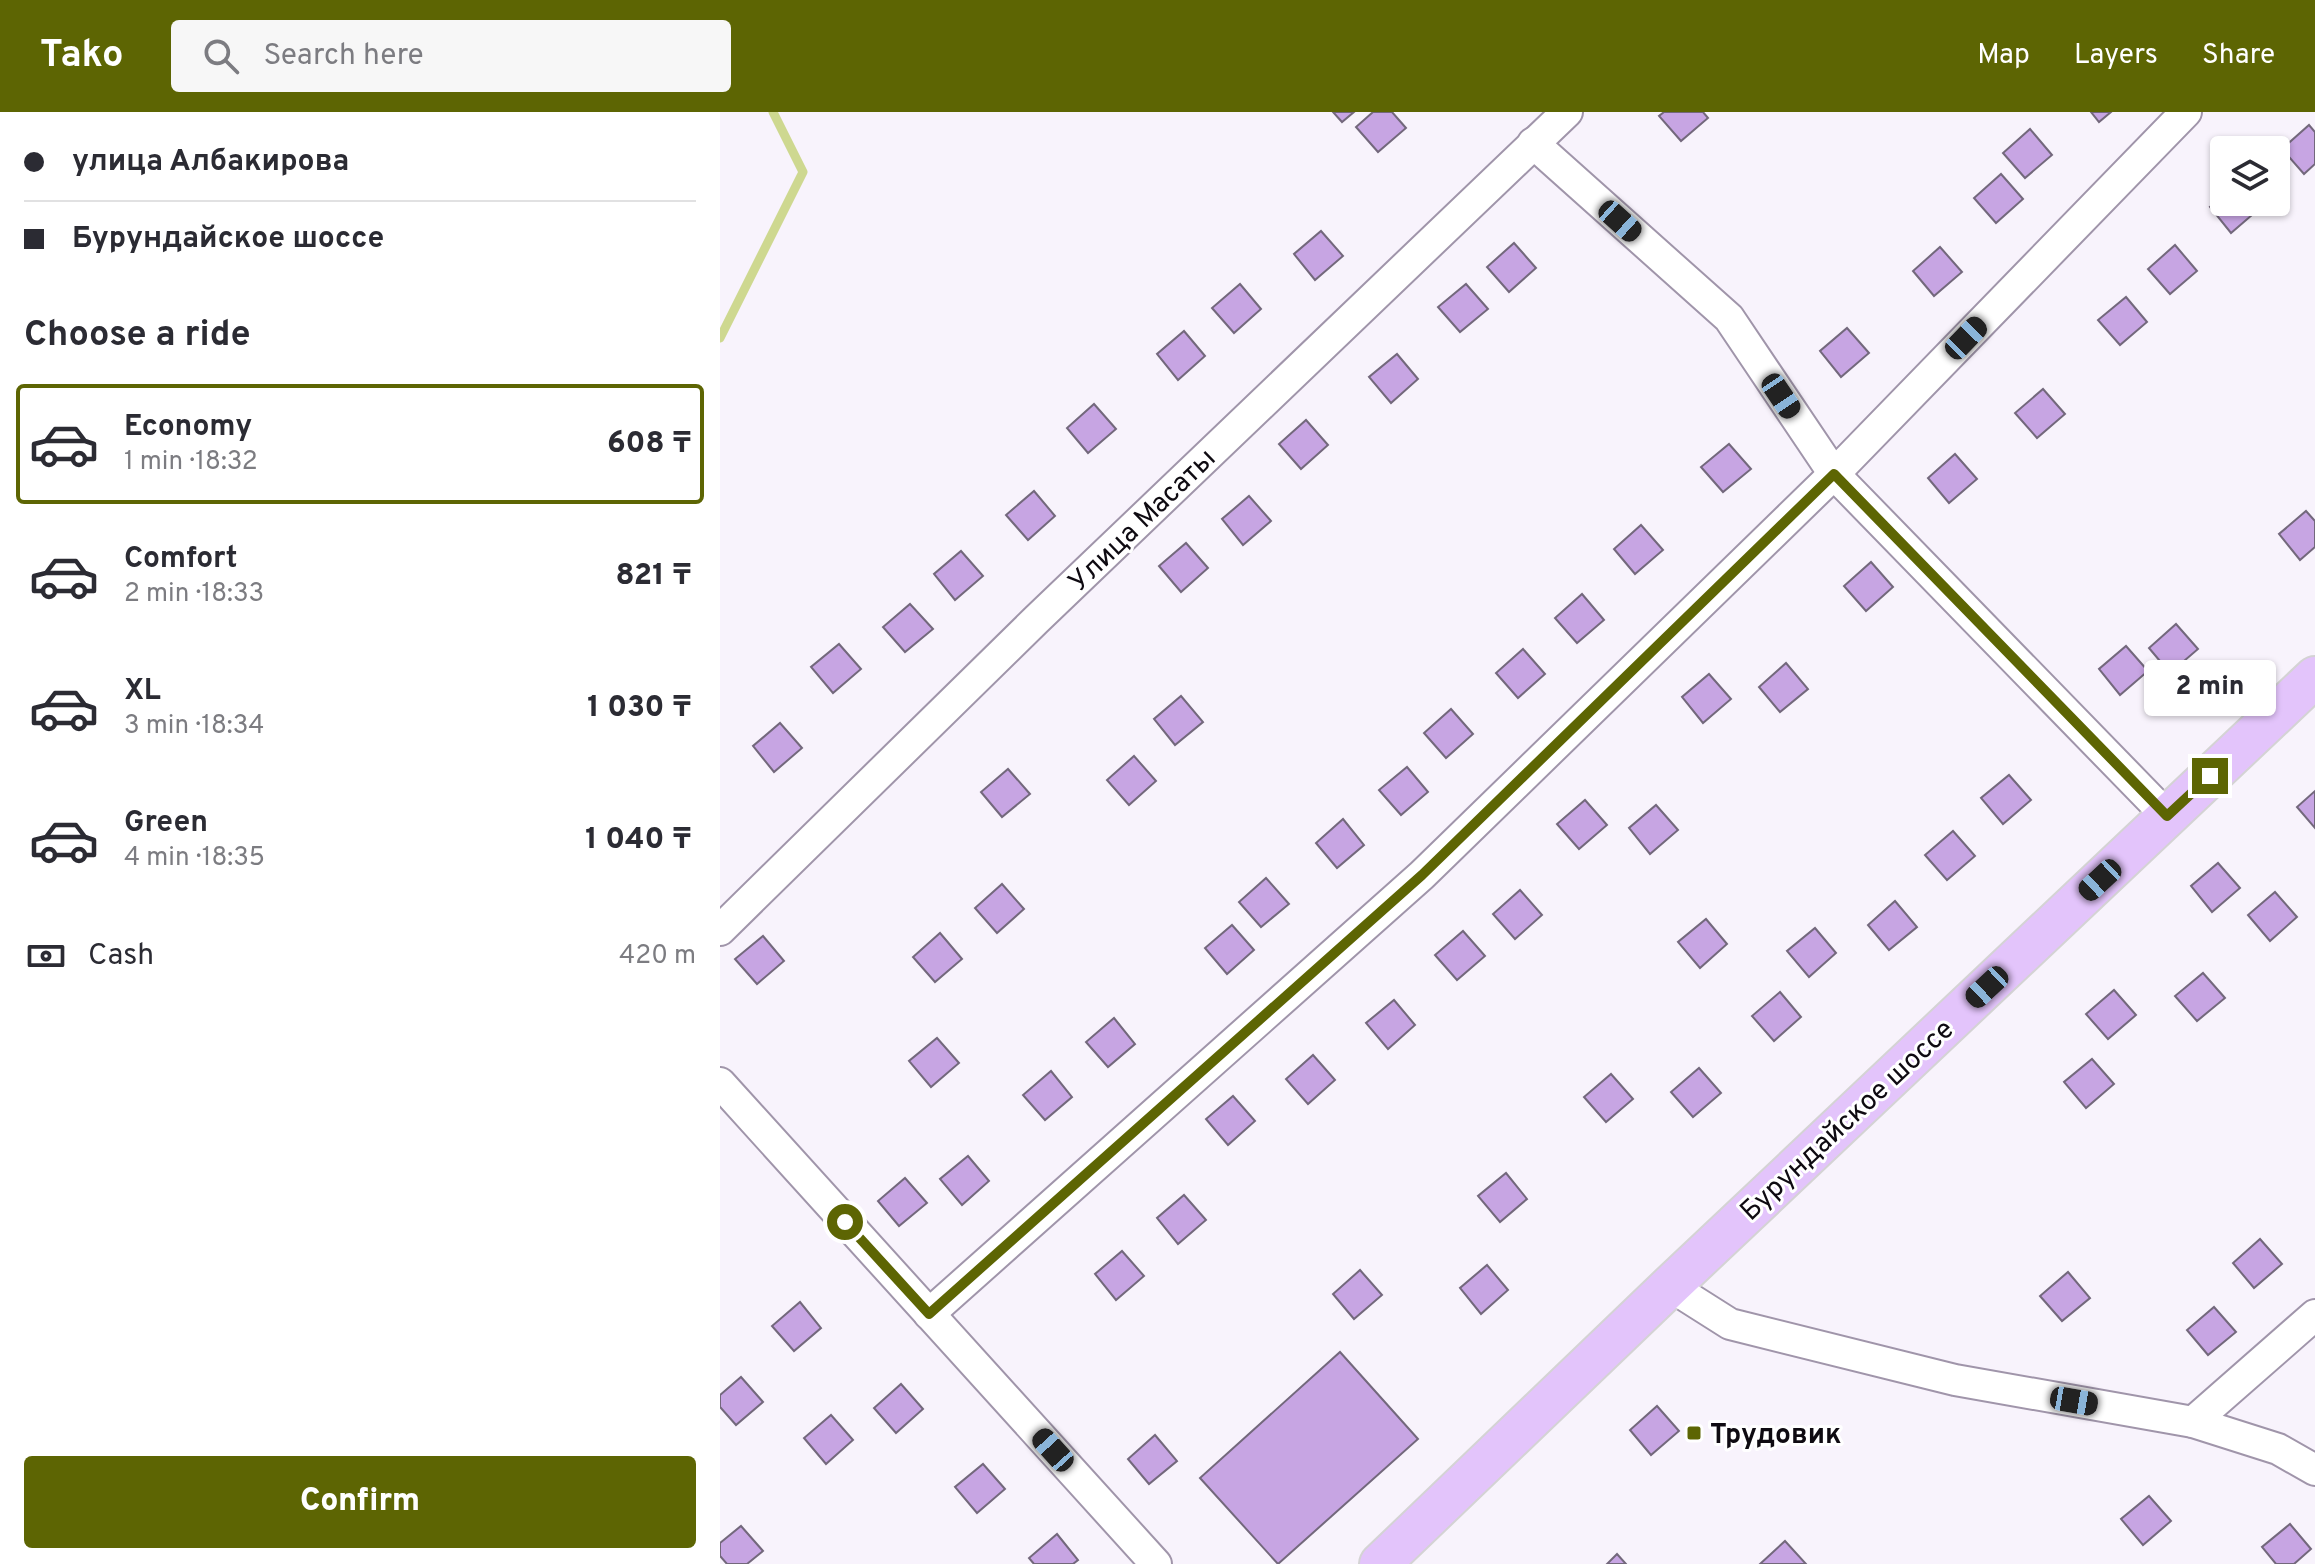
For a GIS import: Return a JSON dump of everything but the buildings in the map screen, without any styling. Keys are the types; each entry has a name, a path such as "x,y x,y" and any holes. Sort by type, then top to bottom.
{"main road":[{"name":"Бурундайское шоссе","path":"1383,1563 1670,1286 2315,677"}],"street":[{"name":"Улица Масаты","path":"720,930 1036,620 1567,112"},
{"path":"929,1314 1422,875 1834,474 2186,112"},
{"path":"1533,143 1729,318 1834,474 2167,816"},
{"path":"720,1083 1156,1564"},
{"path":"1670,1286 1730,1324 1955,1380 2193,1422 2278,1449 2315,1470"},
{"path":"2193,1422 2315,1315"}],"waterway":[{"path":"720,338 803,172 773,112"}],"place":[{"name":"Трудовик","path":"1694,1433"}],"route":[{"path":"845,1222 929,1314 1422,875 1834,474 2167,816 2210,776"}]}
